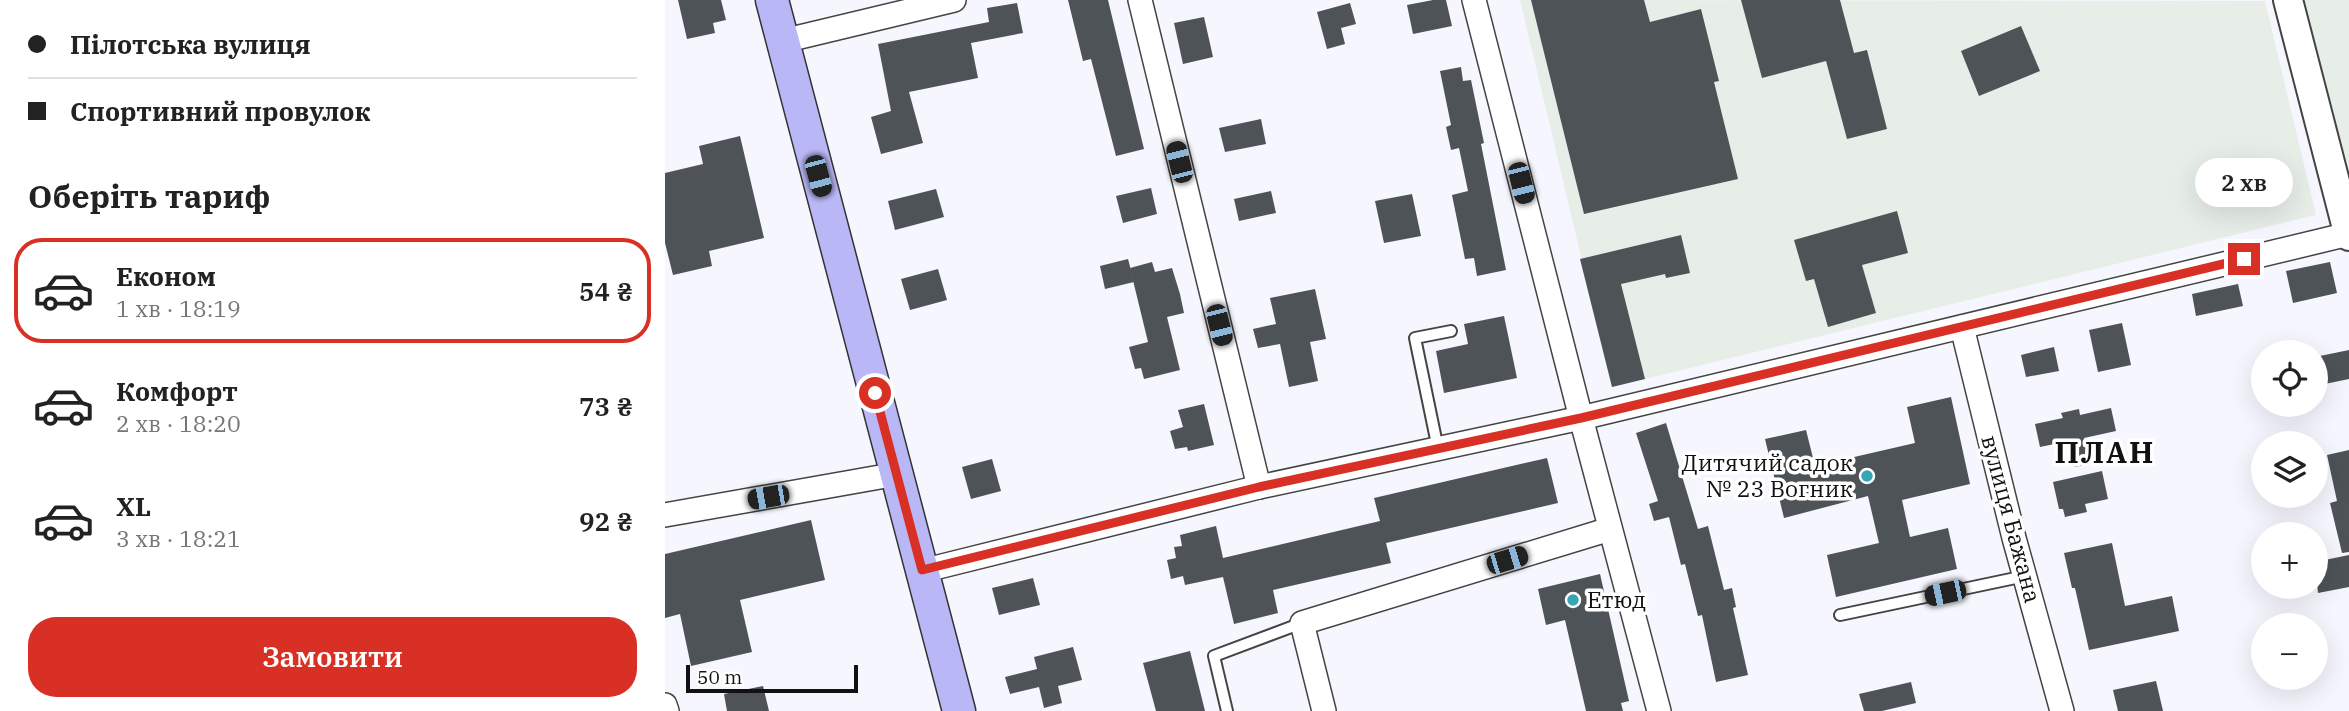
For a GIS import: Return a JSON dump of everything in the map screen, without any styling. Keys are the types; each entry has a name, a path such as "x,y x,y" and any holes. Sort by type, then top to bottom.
{"main road":[{"path":"772,0 959,711"}],"street":[{"path":"783,41 954,0"},
{"path":"1140,0 1259,487"},
{"path":"1475,0 1581,418 1659,711"},
{"path":"922,570 1259,487 1581,418 2349,235 2288,0"},
{"name":"вулиця Бажана","path":"1962,327 2062,711"},
{"path":"665,515 897,474"},
{"path":"1324,711 1302,624 1610,529"},
{"path":"665,705 667,711"}],"lane":[{"path":"1438,449 1415,338 1451,331"},
{"path":"1840,615 2025,576"},
{"path":"1227,711 1214,656 1302,624"}],"shaded area":[{"path":"1520,0 2265,1 2316,215 1612,387"},
{"path":"2297,0 2349,0 2349,194"}],"building":[{"path":"678,0 721,0 726,20 713,23 715,33 687,39"},
{"path":"1068,0 1108,0 1144,149 1116,156 1091,59 1083,61"},
{"path":"1446,0 1452,26 1413,34 1407,5"},
{"path":"1531,0 1644,0 1650,22 1701,9 1719,81 1714,82 1738,179 1584,214"},
{"path":"1741,0 1840,0 1854,53 1867,50 1887,129 1847,139 1826,61 1762,78"},
{"path":"1017,3 1023,33 971,43 978,78 909,92 923,143 881,154 871,117 891,111 878,44 989,22 987,8"},
{"path":"1350,3 1356,24 1341,28 1345,44 1327,49 1317,12"},
{"path":"1204,17 1213,57 1183,64 1174,23"},
{"path":"2021,26 2040,71 1979,96 1961,51"},
{"path":"1461,67 1463,81 1471,80 1506,270 1477,276 1474,258 1465,259 1452,195 1468,191 1459,148 1451,150 1446,127 1451,125 1440,71"},
{"path":"1261,119 1266,144 1225,152 1219,128"},
{"path":"740,136 764,238 709,251 712,266 673,275 665,243 665,173 703,164 699,146"},
{"path":"1151,188 1157,214 1123,223 1116,196"},
{"path":"936,189 944,217 895,230 888,201"},
{"path":"1271,191 1276,213 1239,221 1234,199"},
{"path":"1412,194 1421,236 1384,243 1375,201"},
{"path":"1897,211 1908,253 1862,265 1876,313 1828,327 1814,279 1806,281 1794,240"},
{"path":"1681,235 1690,273 1666,278 1665,274 1621,284 1645,379 1612,387 1580,259"},
{"path":"1128,259 1134,282 1105,289 1100,266"},
{"path":"1152,262 1155,272 1172,268 1184,313 1167,317 1180,370 1144,379 1141,368 1135,369 1129,347 1148,342 1130,268"},
{"path":"2330,262 2337,293 2293,303 2286,271"},
{"path":"938,269 947,300 910,310 901,279"},
{"path":"2238,284 2243,306 2196,316 2192,294"},
{"path":"1315,289 1326,339 1310,342 1318,381 1289,387 1280,344 1258,348 1253,329 1276,324 1270,298"},
{"path":"1504,316 1517,378 1444,393 1436,351 1468,344 1464,324"},
{"path":"2122,323 2131,365 2098,372 2089,330"},
{"path":"2054,347 2059,371 2026,377 2021,355"},
{"path":"2349,350 2349,379 2328,383 2328,354"},
{"path":"1951,397 1970,484 1902,500 1910,537 1948,528 1957,569 1836,597 1827,555 1879,543 1868,496 1784,518 1765,439 1806,430 1815,466 1915,443 1907,407"},
{"path":"1204,404 1214,445 1188,451 1187,447 1175,449 1170,431 1183,427 1178,410"},
{"path":"2111,408 2116,431 2084,438 2090,464 2075,467 2069,441 2040,447 2035,424 2063,418 2061,413 2079,409 2080,415"},
{"path":"1666,423 1698,529 1708,526 1724,590 1732,588 1736,607 1733,608 1748,675 1716,682 1702,615 1698,616 1685,564 1681,565 1669,517 1654,521 1649,504 1658,501 1636,433"},
{"path":"2349,450 2349,552 2342,553 2330,503 2337,501 2328,455"},
{"path":"1547,458 1558,503 1386,543 1391,563 1273,590 1278,613 1234,624 1223,577 1185,585 1183,576 1171,579 1167,560 1176,558 1174,547 1182,546 1180,535 1216,526 1223,558 1380,521 1374,498"},
{"path":"992,459 1001,491 971,499 962,467"},
{"path":"2102,471 2108,499 2085,504 2087,512 2065,517 2063,509 2059,509 2053,482"},
{"path":"811,520 825,580 740,600 752,652 691,666 680,614 665,618 665,554"},
{"path":"2112,543 2125,606 2172,596 2179,631 2089,650 2064,553"},
{"path":"2349,555 2349,587 2328,591 2328,559"},
{"path":"1600,574 1629,701 1621,703 1623,711 1586,711 1565,620 1546,625 1538,589"},
{"path":"1033,578 1040,605 999,615 992,588"},
{"path":"1073,647 1082,680 1058,686 1062,703 1044,708 1039,687 1010,694 1005,677 1037,669 1034,657"},
{"path":"1190,651 1205,711 1156,711 1143,663"},
{"path":"2156,681 2163,711 2118,711 2113,690"},
{"path":"1911,682 1916,703 1882,711 1864,711 1859,694"},
{"path":"763,686 769,711 727,711 724,694"}],"place":[{"name":"Дитячий садок № 23 Вогник","path":"1867,476"},
{"name":"Етюд","path":"1573,600"}],"district":[{"name":"ПЛАН","path":"2105,453"}],"route":[{"path":"875,393 922,570 1259,487 1581,418 2244,259"}]}
